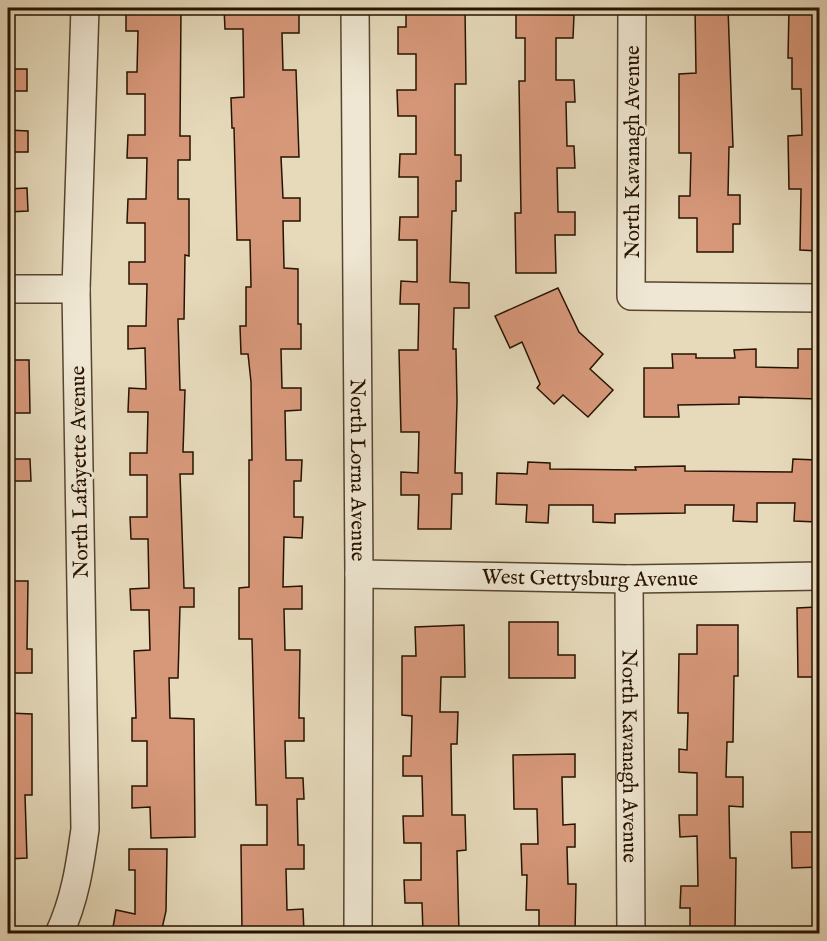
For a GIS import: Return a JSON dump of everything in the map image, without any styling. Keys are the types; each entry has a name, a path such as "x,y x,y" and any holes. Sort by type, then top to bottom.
{"street":[{"name":"North Lafayette Avenue","path":"59,933 67,916 78,877 85,829 76,289 85,8"},
{"name":"North Lorna Avenue","path":"355,8 359,574 358,933"},
{"name":"North Kavanagh Avenue","path":"632,8 631,296 819,298"},
{"path":"8,289 76,289"},
{"name":"West Gettysburg Avenue","path":"359,574 629,579 819,576"},
{"name":"North Kavanagh Avenue","path":"629,579 631,933"}],"building":[{"path":"126,8 181,8 180,136 190,136 190,160 178,160 178,199 189,199 189,256 185,255 184,319 178,319 180,390 185,390 183,452 193,452 193,474 180,474 184,588 194,588 194,607 180,607 178,678 169,678 170,718 194,719 195,837 151,838 150,807 132,808 132,786 147,786 147,741 132,741 132,718 136,718 134,651 150,650 149,610 131,610 130,589 149,588 148,539 131,539 130,517 147,517 147,475 130,475 130,453 147,453 148,412 128,412 129,388 146,389 145,348 128,349 128,326 146,326 147,284 129,284 129,262 145,262 145,223 127,223 128,199 146,199 147,158 127,158 128,135 145,135 145,94 127,94 127,72 137,72 138,31 126,31"},
{"path":"224,8 299,8 299,33 282,33 283,70 296,70 299,157 281,157 283,198 300,198 300,221 283,221 284,268 298,269 298,324 301,324 301,349 281,349 282,388 301,388 301,410 285,411 286,460 302,460 301,481 294,481 294,517 303,517 302,538 284,537 283,587 302,586 302,609 284,609 285,650 300,650 299,718 304,718 304,741 285,741 286,778 303,778 304,799 297,799 298,845 304,845 304,869 286,869 287,910 303,909 304,933 242,933 241,845 267,845 267,805 256,805 252,639 239,639 239,588 249,587 251,382 248,354 241,354 240,326 246,326 246,287 251,287 250,240 237,240 231,98 244,97 243,29 225,29"},
{"path":"406,8 465,8 466,84 455,84 455,155 461,155 461,181 456,181 456,211 452,211 450,282 469,283 469,308 454,308 453,349 456,349 457,401 455,473 462,473 462,494 452,494 451,529 418,529 419,495 401,495 401,472 418,473 419,432 401,432 399,350 418,350 419,304 400,304 401,281 417,282 417,240 399,240 400,217 418,217 418,177 399,177 400,154 416,154 416,116 398,116 397,90 416,90 416,54 398,54 398,27 406,27"},
{"path":"695,8 728,8 733,147 729,147 728,195 740,195 740,224 733,224 733,252 697,252 697,218 679,218 679,196 690,196 691,153 679,153 679,74 696,73"},
{"path":"789,8 819,8 819,251 800,250 801,189 789,189 788,136 802,135 801,89 792,89 792,58 788,58"},
{"path":"516,14 574,15 573,38 556,38 556,80 574,80 575,102 566,102 567,146 574,146 575,168 557,168 558,212 575,212 575,235 555,235 556,273 516,273 515,213 521,213 519,81 525,81 525,38 516,38"},
{"path":"8,69 27,69 27,91 8,91"},
{"path":"8,130 28,131 28,152 8,152"},
{"path":"27,188 28,211 8,212 8,189"},
{"path":"558,288 579,332 603,354 590,369 613,390 588,417 563,395 554,404 537,388 540,384 522,342 510,348 495,316"},
{"path":"756,349 756,367 798,368 798,349 819,349 819,399 739,397 739,404 678,405 679,417 644,417 644,368 673,368 672,354 696,354 696,358 735,358 734,350"},
{"path":"8,360 29,360 30,413 8,413"},
{"path":"8,459 30,459 31,481 8,481"},
{"path":"793,459 817,460 817,522 794,521 795,503 757,503 757,522 733,521 734,505 685,505 685,513 615,514 615,523 593,522 593,505 549,505 548,523 526,522 527,505 496,504 497,473 527,474 528,462 550,463 550,469 636,470 635,467 685,466 685,471 792,472"},
{"path":"8,581 28,581 27,649 32,649 32,673 8,673"},
{"path":"817,607 819,677 798,677 797,608"},
{"path":"509,622 558,622 558,655 575,655 575,678 509,678"},
{"path":"464,625 465,677 441,677 440,712 458,712 457,744 451,744 452,815 465,815 466,850 457,851 459,933 423,933 422,903 405,903 404,880 421,880 421,843 404,843 403,816 423,816 422,776 403,776 403,756 411,756 412,716 402,715 402,656 416,656 415,627"},
{"path":"697,625 738,625 738,676 734,676 733,742 727,742 726,777 743,777 743,807 729,806 730,858 736,858 735,933 690,933 690,908 680,908 681,886 698,886 697,836 680,837 679,815 697,815 697,773 679,772 679,749 687,750 688,713 678,713 679,654 697,654"},
{"path":"8,713 32,714 32,795 25,795 27,858 8,859"},
{"path":"575,754 575,777 562,777 563,825 575,824 575,847 567,847 568,884 576,884 575,933 539,933 539,910 526,910 527,875 522,875 521,844 538,844 537,809 514,809 513,755"},
{"path":"791,832 819,832 819,867 792,868"},
{"path":"129,849 167,849 166,911 161,933 112,933 116,910 135,914 135,870 129,870"}]}
